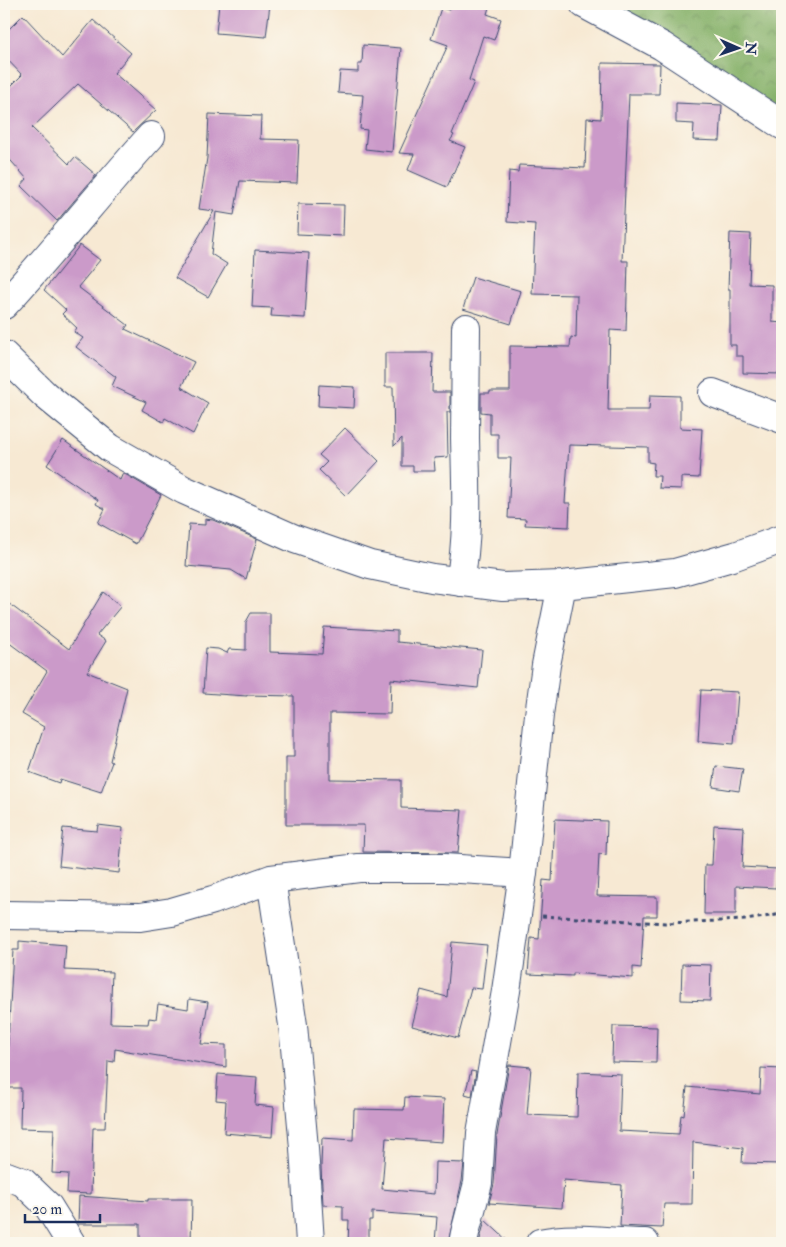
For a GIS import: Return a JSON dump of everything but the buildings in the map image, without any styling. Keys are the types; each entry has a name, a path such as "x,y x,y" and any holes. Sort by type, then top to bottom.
{"street":[{"path":"584,4 662,46 782,125"},
{"path":"4,305 35,272 106,185 151,136"},
{"path":"460,582 464,560 467,504 465,438 466,328"},
{"path":"4,355 45,395 110,448 184,490 295,539 370,565 432,578 502,587 562,585 674,572 735,556 782,539"},
{"path":"713,393 782,419"},
{"path":"464,1243 478,1183 481,1132 508,982 523,874 539,715 546,665 562,585"},
{"path":"4,915 89,918 140,917 180,909 271,879 359,868 444,868 523,874"},
{"path":"271,879 293,1025 310,1243"},
{"path":"4,1174 23,1182 48,1206 71,1243"},
{"path":"540,1243 558,1239 589,1239 645,1243"}],"path":[{"path":"516,915 665,923 746,920 782,914"}],"green space":[{"path":"608,4 782,4 782,111"}]}
